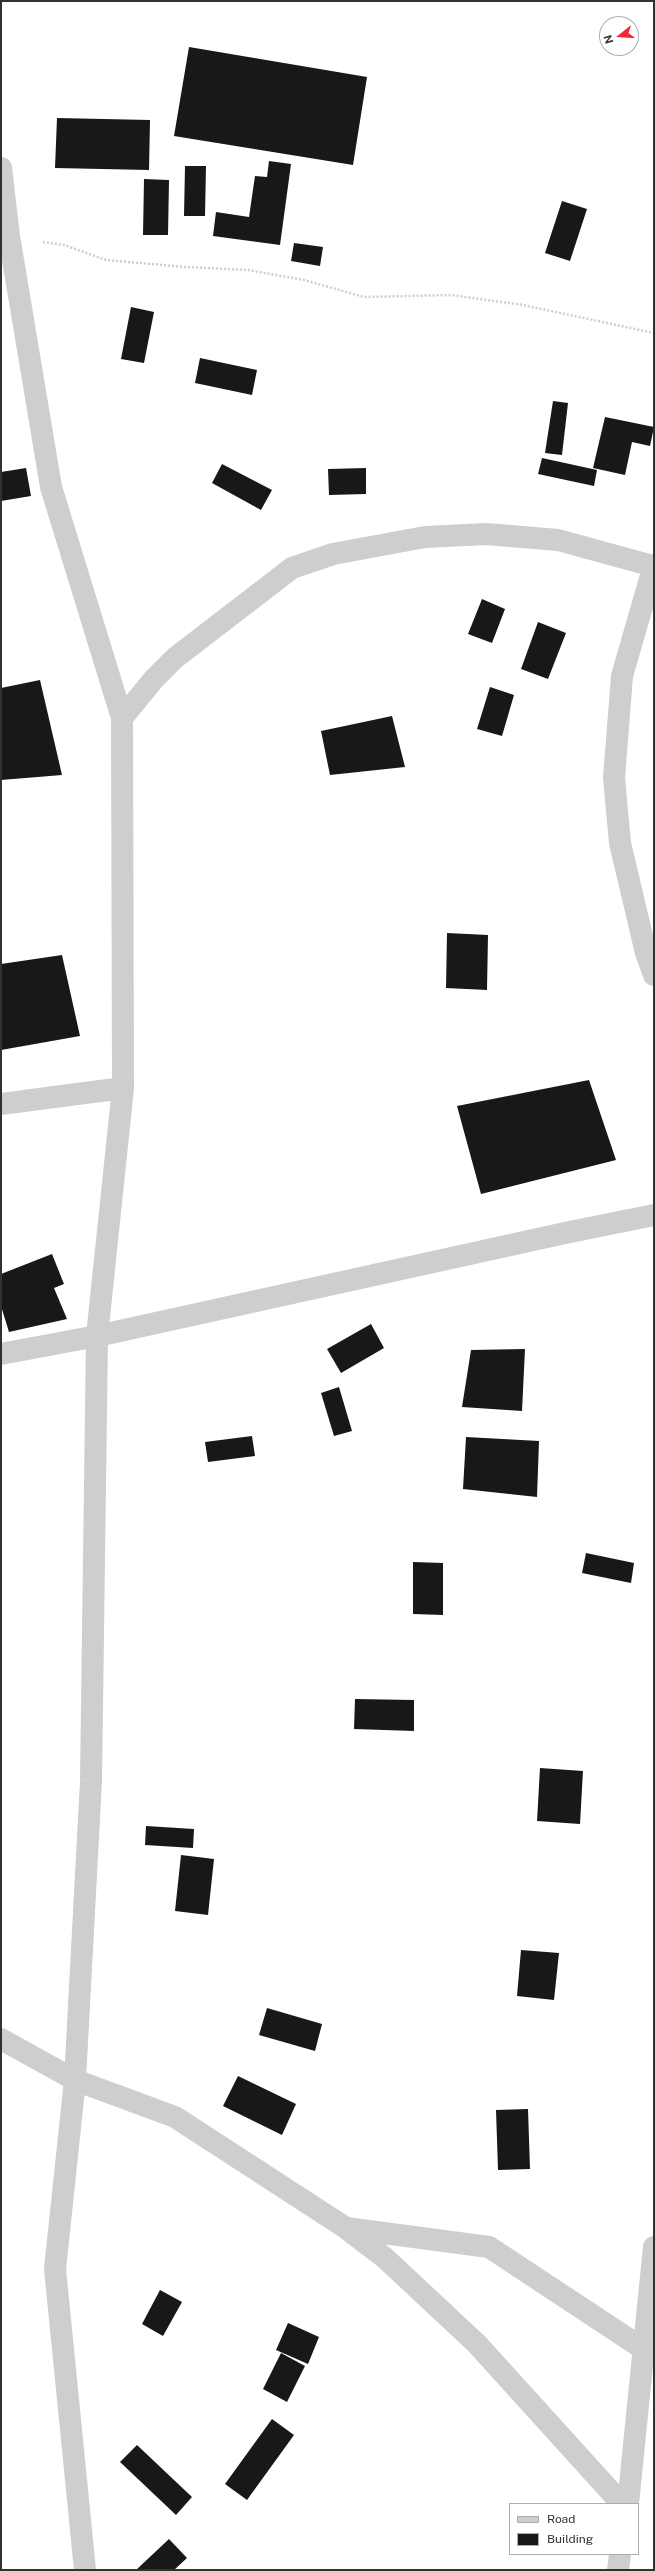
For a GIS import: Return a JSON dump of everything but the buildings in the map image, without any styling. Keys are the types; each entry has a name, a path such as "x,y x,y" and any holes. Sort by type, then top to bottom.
{"street":[{"path":"1,168 5,235 51,487 122,718 123,1088 97,1336 91,1781 75,2080 55,2269 85,2570"},
{"path":"122,718 154,679 181,653 292,568 333,554 425,537 486,534 558,540 654,565 622,676 614,778 620,843 646,953 654,976"},
{"path":"1,1104 123,1088"},
{"path":"1,1354 97,1336 565,1233 654,1216"},
{"path":"1,2039 75,2080 175,2117 346,2228 385,2258 476,2344 621,2503"},
{"path":"346,2228 489,2247 649,2350"},
{"path":"628,2503 649,2350 654,2247"},
{"path":"618,2570 620,2555"}],"path":[{"path":"5,235 64,245 106,260 185,268 248,270 304,280 364,297 451,295 523,305 654,333"}]}
